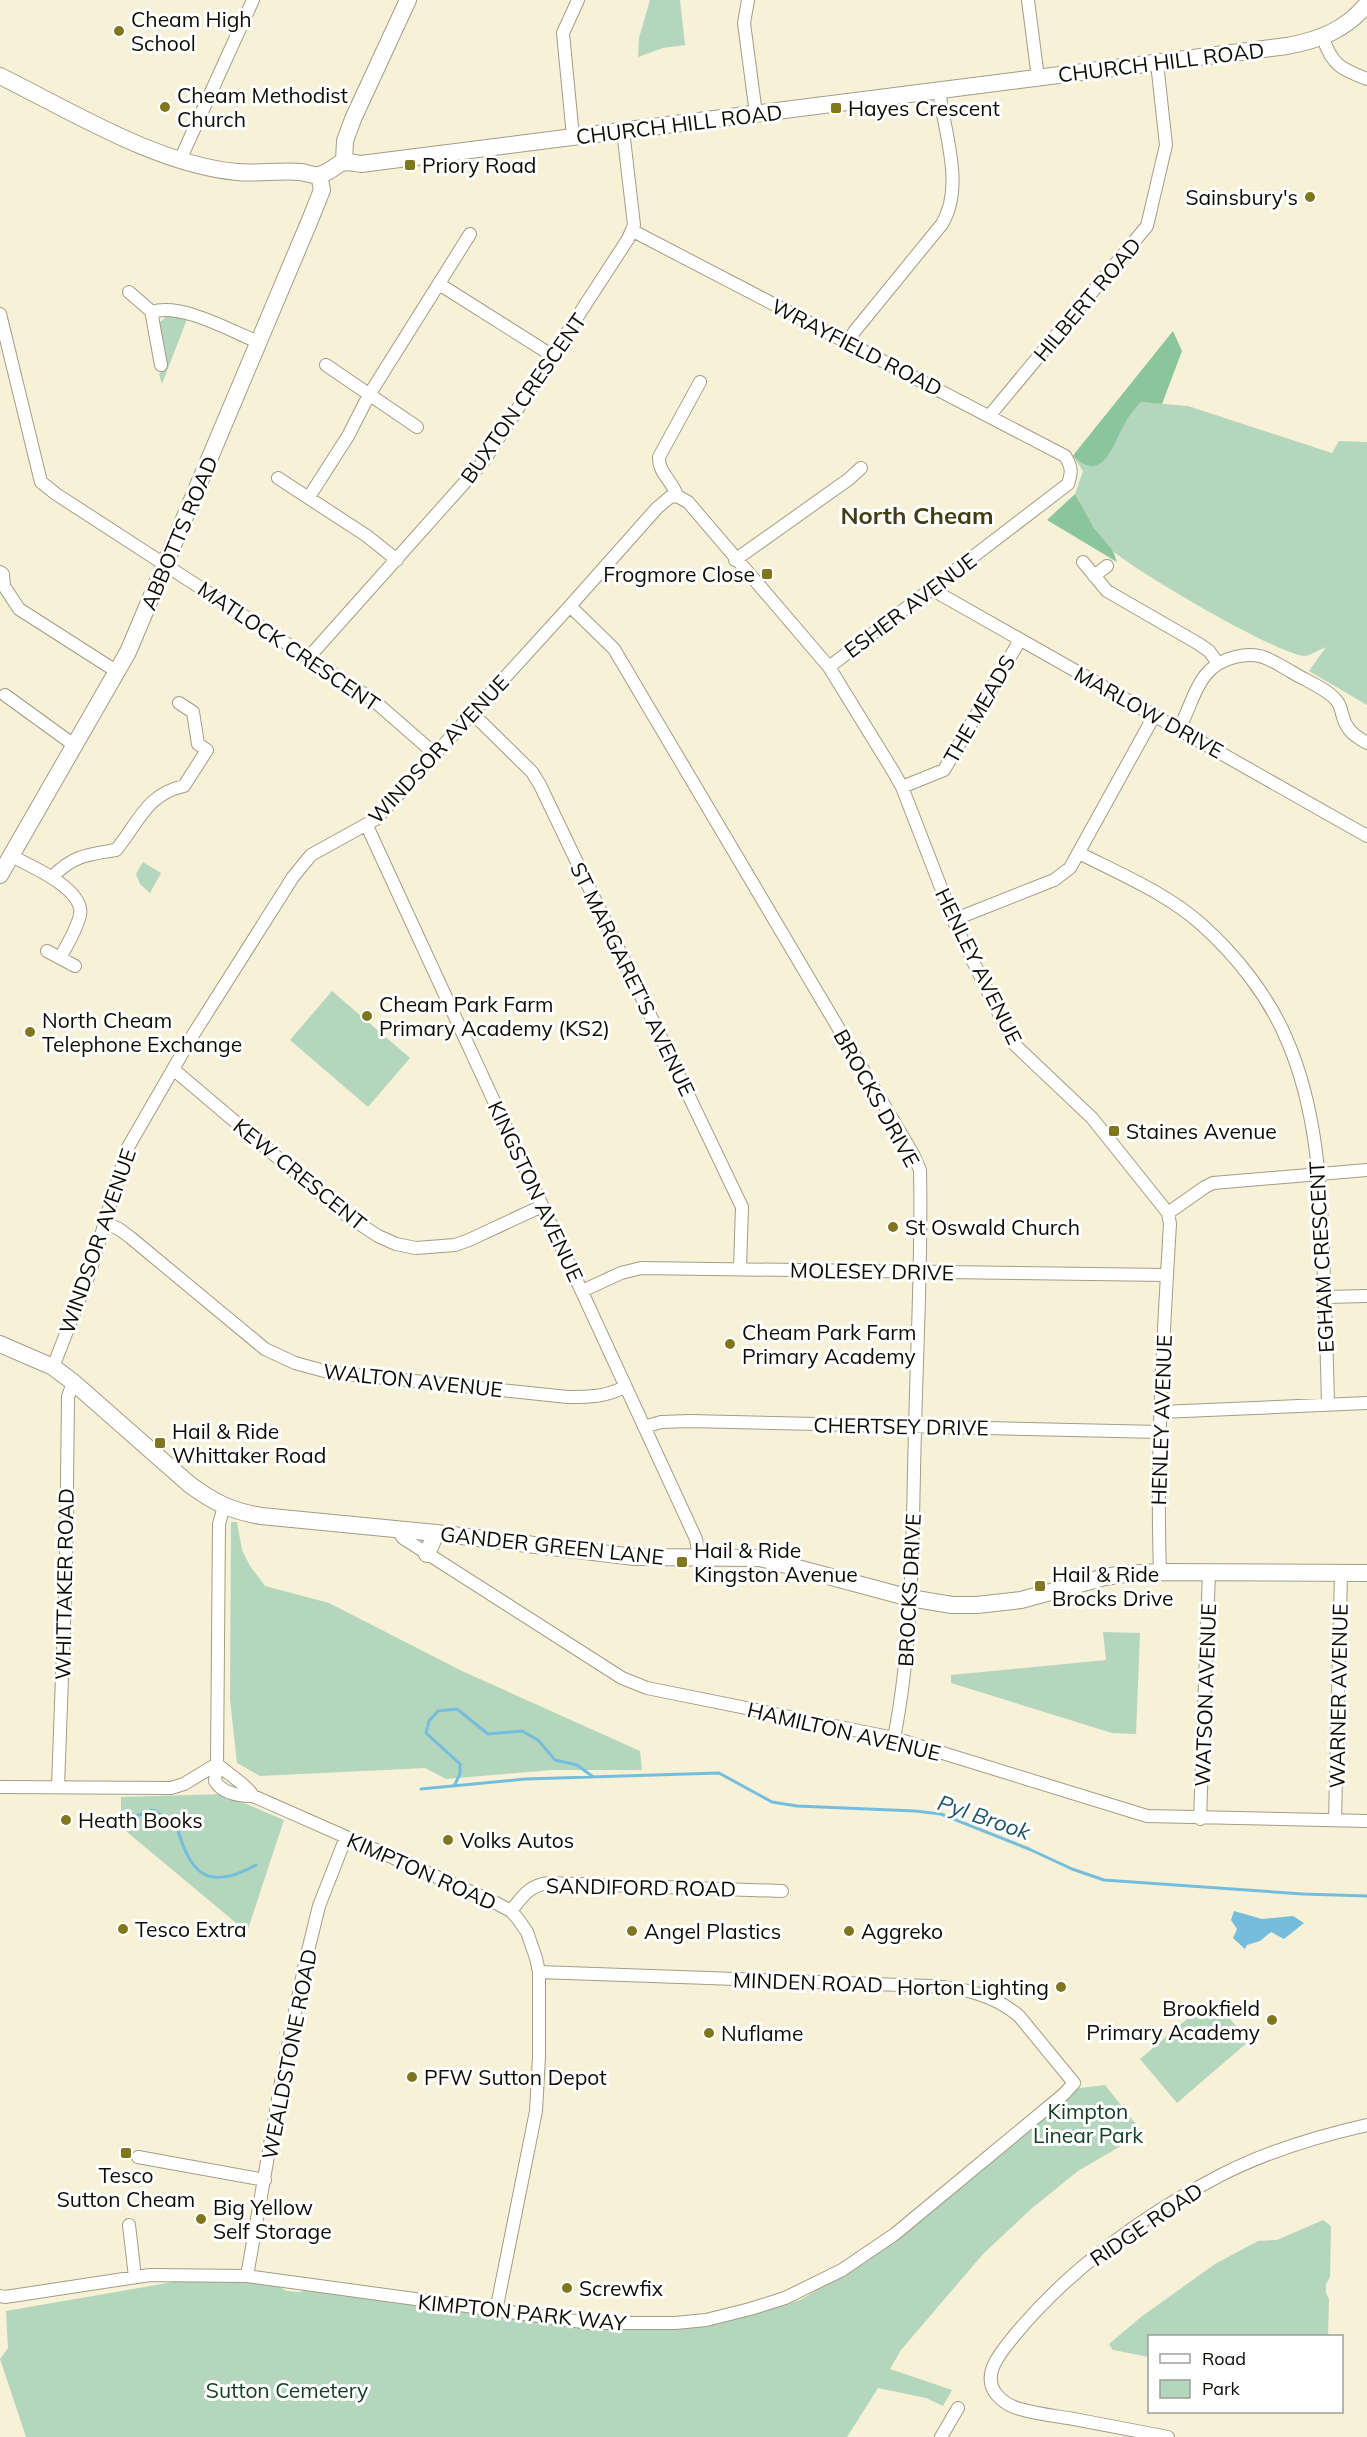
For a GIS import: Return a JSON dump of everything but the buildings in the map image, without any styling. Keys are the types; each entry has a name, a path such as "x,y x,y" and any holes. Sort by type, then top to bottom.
{"street":[{"path":"180,160 253,0"},
{"path":"0,76 121,136 180,160 238,172 301,172 319,175 344,161 345,141 408,0"},
{"path":"573,137 563,33 578,0"},
{"path":"748,0 744,23 756,114"},
{"path":"1028,0 1038,78"},
{"name":"CHURCH HILL ROAD","path":"344,161 362,164 1287,46 1323,38 1347,24 1367,4"},
{"path":"1323,38 1330,57 1338,66 1367,79"},
{"name":"HILBERT ROAD","path":"990,415 1147,226 1166,145 1157,63"},
{"path":"848,342 949,213 954,186 939,90"},
{"path":"623,130 633,231"},
{"name":"ABBOTTS ROAD","path":"0,876 128,652 316,206 322,190 319,175"},
{"name":"WRAYFIELD ROAD","path":"633,231 1065,456 1072,472"},
{"name":"BUXTON CRESCENT","path":"309,657 483,462 633,231"},
{"path":"309,497 348,436 369,395 470,234"},
{"path":"439,284 553,356"},
{"path":"129,292 152,312 161,365"},
{"path":"152,312 163,308 194,315 258,342"},
{"name":"MATLOCK CRESCENT","path":"0,314 41,482 56,494 372,699 435,754"},
{"path":"326,365 417,427"},
{"name":"HENLEY AVENUE","path":"700,382 659,457 661,469 675,488 677,496 688,502 829,668 902,786 953,920 1014,1044 1098,1125 1168,1213 1170,1224 1158,1517 1160,1572"},
{"path":"735,560 849,479 861,468"},
{"name":"ESHER AVENUE","path":"829,668 1068,484 1072,472"},
{"path":"278,478 367,536 396,560"},
{"name":"WINDSOR AVENUE","path":"53,1367 90,1272 126,1149 173,1069 303,862 320,850 367,826 383,812 657,508 670,497 677,496"},
{"path":"1083,562 1107,591 1199,644 1209,651 1217,662"},
{"path":"1094,576 1107,566"},
{"path":"1,573 6,590 19,609 116,671"},
{"name":"MARLOW DRIVE","path":"931,589 1367,836"},
{"name":"BROCKS DRIVE","path":"570,606 614,649 913,1154 920,1170 920,1272 910,1598 903,1692 894,1738"},
{"name":"THE MEADS","path":"902,786 944,770 1020,640"},
{"path":"1179,729 1198,686 1209,669 1217,662 1253,654 1268,659 1330,695 1340,707 1350,732 1367,743"},
{"path":"4,695 74,745"},
{"path":"52,877 63,866 82,855 116,850 147,807 172,789 184,786 207,750 198,744 193,712 179,703"},
{"name":"ST MARGARET'S AVENUE","path":"473,714 532,772 540,785 742,1207 740,1268"},
{"path":"953,920 1054,880 1070,868 1154,716"},
{"name":"KINGSTON AVENUE","path":"367,826 696,1539 699,1558"},
{"name":"EGHAM CRESCENT","path":"1079,853 1178,906 1201,924 1244,970 1272,1012 1290,1046 1303,1087 1320,1174 1328,1405"},
{"path":"11,856 52,877 64,886 78,903 81,913 60,958"},
{"path":"47,951 75,966"},
{"name":"KEW CRESCENT","path":"173,1069 343,1213 378,1236 396,1244 416,1248 455,1245 542,1206"},
{"path":"1168,1213 1205,1186 1213,1183 1367,1170"},
{"name":"WALTON AVENUE","path":"104,1222 131,1238 265,1348 310,1368 328,1372 568,1397 596,1397 611,1394 624,1387"},
{"name":"MOLESEY DRIVE","path":"582,1291 641,1268 1167,1275"},
{"path":"1325,1297 1367,1296"},
{"name":"GANDER GREEN LANE","path":"0,1344 53,1367 189,1484 209,1499 236,1512 634,1557 760,1558 910,1598 952,1605 1021,1600 1105,1577 1160,1572 1367,1573"},
{"name":"WHITTAKER ROAD","path":"58,1788 66,1567 68,1397 73,1382"},
{"path":"1161,1412 1367,1403"},
{"name":"CHERTSEY DRIVE","path":"644,1427 661,1422 690,1421 1160,1432"},
{"path":"0,1787 171,1788 184,1784 217,1764 219,1524 224,1506"},
{"name":"HAMILTON AVENUE","path":"397,1529 403,1538 427,1554 634,1684 894,1738 1148,1816 1200,1819 1367,1821"},
{"path":"427,1554 436,1533"},
{"name":"WATSON AVENUE","path":"1200,1819 1209,1572"},
{"name":"WARNER AVENUE","path":"1335,1820 1341,1573"},
{"name":"KIMPTON ROAD","path":"217,1764 231,1777 249,1788 254,1796 408,1862 511,1911 527,1932 539,1972 539,2057 536,2111 496,2311"},
{"name":"WEALDSTONE ROAD","path":"247,2276 282,2076 306,1959 319,1906 346,1837"},
{"name":"SANDIFORD ROAD","path":"511,1911 530,1889 537,1884 549,1882 782,1891"},
{"name":"MINDEN ROAD","path":"539,1972 962,1989 998,2001 1014,2012 1074,2084"},
{"name":"KIMPTON PARK WAY","path":"2,2298 135,2277 205,2274 247,2276 609,2325 706,2320 785,2298 842,2270 895,2234 1074,2084"},
{"name":"RIDGE ROAD","path":"1115,2432 1019,2409 999,2398 993,2391 991,2380 997,2358 1048,2299 1101,2252 1192,2191 1222,2174 1308,2141 1367,2125"},
{"path":"138,2157 265,2180"},
{"path":"129,2224 135,2277"},
{"path":"941,2437 958,2408"},
{"path":"1115,2432 1168,2437"}],"green space":[{"path":"650,0 680,0 685,45 663,48 638,57 639,38"},
{"path":"168,315 187,319 162,384 159,374 166,366 158,324"},
{"path":"1173,331 1182,351 1162,404 1141,402 1128,419 1105,459 1092,466 1083,464 1073,456 1075,453"},
{"path":"1141,402 1188,406 1332,453 1339,441 1367,442 1367,705 1309,671 1326,647 1305,656 1290,652 1239,628 1149,576 1113,551 1101,538 1075,494 1083,471 1073,456 1091,456"},
{"path":"1075,494 1094,528 1113,551 1117,562 1047,520"},
{"path":"143,862 161,873 150,893 140,884 136,874"},
{"path":"332,991 410,1058 368,1107 290,1040"},
{"path":"231,1522 237,1522 242,1550 250,1566 265,1586 329,1603 462,1671 640,1751 642,1770 552,1770 446,1779 425,1768 260,1776 237,1763 230,1699"},
{"path":"1103,1632 1140,1633 1136,1734 1112,1733 951,1683 951,1675 1106,1660"},
{"path":"223,1794 284,1820 247,1932 121,1827 121,1797"},
{"path":"1212,1998 1249,2041 1177,2103 1140,2059"},
{"path":"1105,2085 1143,2133 1078,2171 1031,2209 983,2254 901,2350 890,2369 952,2390 943,2406 926,2398 878,2388 847,2437 26,2437 0,2359 8,2348 6,2311 179,2281 270,2282 287,2291 300,2292 315,2287 588,2327 704,2326 800,2300 855,2268 1072,2089"},
{"path":"1323,2220 1331,2226 1330,2277 1326,2284 1329,2299 1328,2335 1148,2335 1148,2357 1113,2350 1109,2344 1141,2317 1215,2264 1258,2241 1277,2240"}],"water":[{"path":"1234,1911 1262,1919 1293,1916 1304,1923 1284,1939 1271,1932 1260,1941 1247,1945 1245,1949 1233,1938 1237,1929 1231,1920"}],"waterway":[{"name":"Pyl Brook","path":"454,1786 460,1774 460,1764 426,1733 429,1721 438,1711 457,1709 488,1734 522,1731 538,1740 555,1760 577,1765 592,1776"},
{"name":"Pyl Brook","path":"421,1789 525,1779 719,1773 772,1802 797,1806 941,1814 1072,1869 1104,1880 1303,1894 1367,1896"},
{"name":"Pyl Brook","path":"133,1817 153,1810 176,1824 187,1855 202,1873 212,1877 224,1877 256,1865"}],"place":[{"name":"Cheam High School","path":"119,31"},
{"name":"Cheam Methodist Church","path":"165,107"},
{"name":"Hayes Crescent","path":"836,108"},
{"name":"Priory Road","path":"410,165"},
{"name":"Sainsbury's","path":"1310,197"},
{"name":"Frogmore Close","path":"767,574"},
{"name":"Cheam Park Farm Primary Academy (KS2)","path":"367,1016"},
{"name":"North Cheam Telephone Exchange","path":"30,1032"},
{"name":"Staines Avenue","path":"1114,1131"},
{"name":"St Oswald Church","path":"893,1227"},
{"name":"Cheam Park Farm Primary Academy","path":"730,1344"},
{"name":"Hail & Ride Whittaker Road","path":"160,1443"},
{"name":"Hail & Ride Kingston Avenue","path":"682,1562"},
{"name":"Hail & Ride Brocks Drive","path":"1040,1586"},
{"name":"Heath Books","path":"66,1820"},
{"name":"Volks Autos","path":"448,1840"},
{"name":"Tesco Extra","path":"123,1929"},
{"name":"Angel Plastics","path":"632,1931"},
{"name":"Aggreko","path":"849,1931"},
{"name":"Horton Lighting","path":"1061,1987"},
{"name":"Brookfield Primary Academy","path":"1272,2020"},
{"name":"Nuflame","path":"709,2033"},
{"name":"PFW Sutton Depot","path":"412,2077"},
{"name":"Tesco Sutton Cheam","path":"126,2153"},
{"name":"Big Yellow Self Storage","path":"201,2219"},
{"name":"Screwfix","path":"567,2288"}],"district":[{"name":"North Cheam","path":"917,515"}],"park label":[{"name":"Kimpton Linear Park","path":"1088,2123"},
{"name":"Sutton Cemetery","path":"287,2390"}]}
